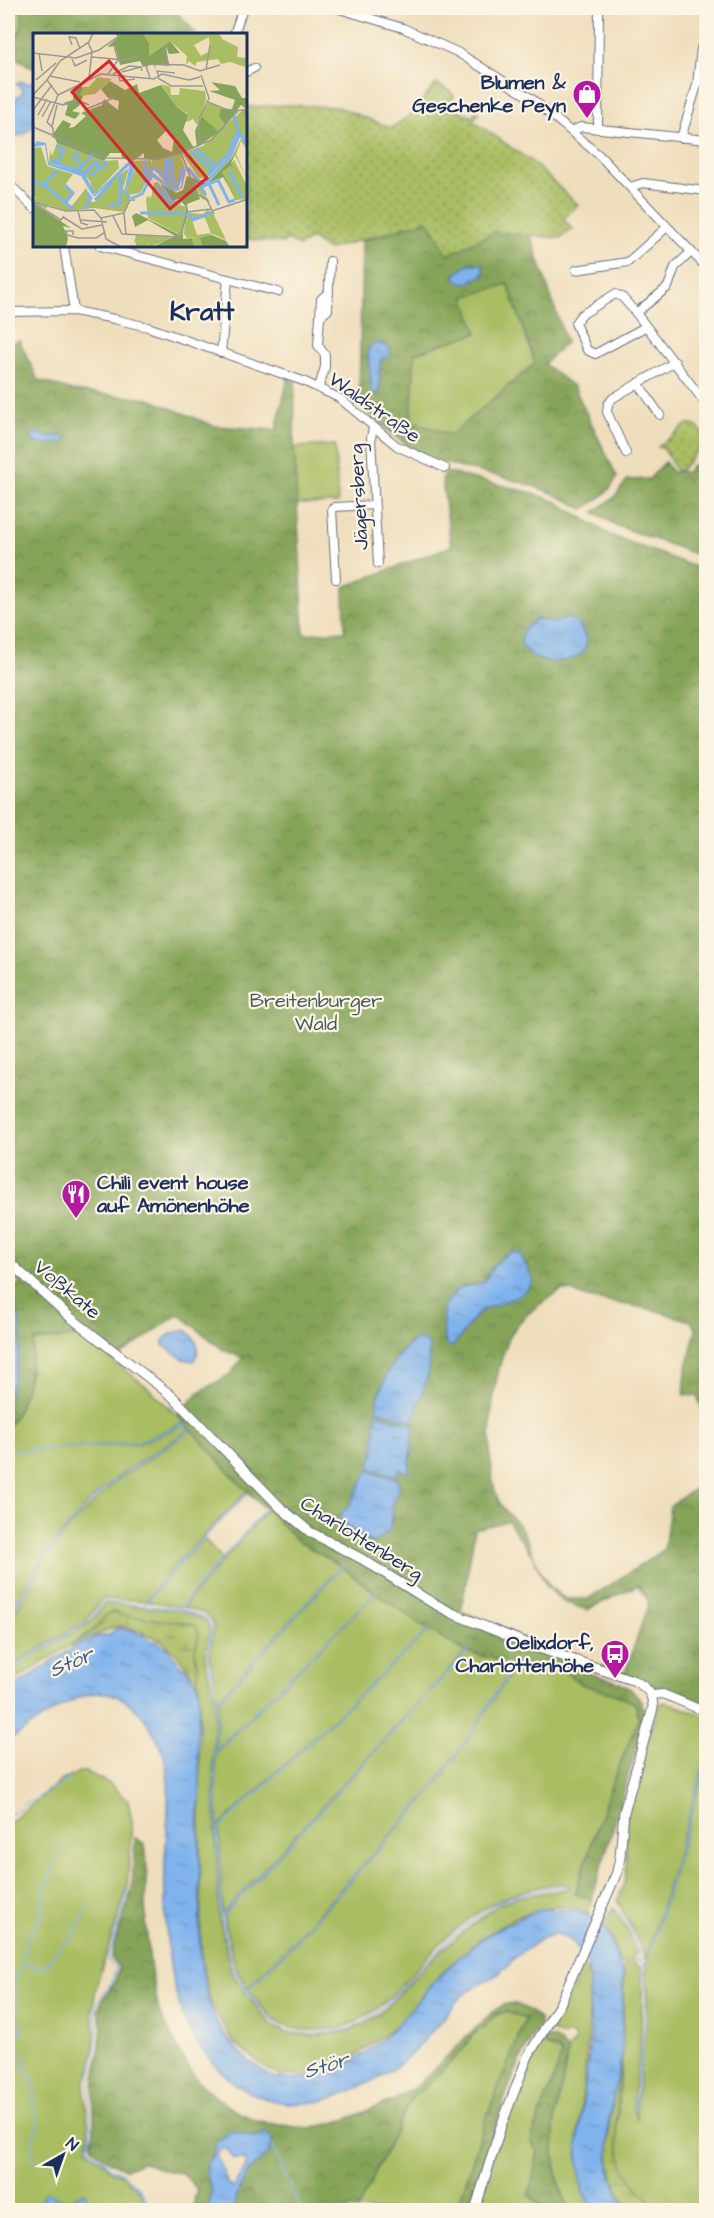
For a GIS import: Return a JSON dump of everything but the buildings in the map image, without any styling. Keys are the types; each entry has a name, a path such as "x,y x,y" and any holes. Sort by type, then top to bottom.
{"main road":[{"name":"Voßkate","path":"8,1261 70,1317 107,1344"},
{"name":"Charlottenberg","path":"107,1344 177,1401 281,1508 310,1532 362,1559 454,1614 579,1663 635,1681 648,1688 651,1695"},
{"path":"475,2211 501,2126 528,2056 560,2004 618,1866 624,1812 653,1708 651,1695"}],"street":[{"path":"234,33 243,8"},
{"path":"336,8 403,28 457,52 523,93 572,131 630,187 706,267"},
{"path":"598,8 598,129"},
{"path":"681,138 697,85 701,48"},
{"path":"572,131 581,127 706,141"},
{"path":"8,183 33,207"},
{"path":"630,187 643,183 706,191"},
{"path":"576,270 628,262 667,227"},
{"path":"64,248 74,311"},
{"path":"108,248 278,292"},
{"path":"636,314 668,287 675,267 691,252"},
{"path":"319,387 326,367 325,355 318,345 320,317 328,310 330,261"},
{"path":"221,353 228,279"},
{"path":"645,327 595,354 587,350 576,323 582,315 615,294 622,297 706,404"},
{"name":"Waldstraße","path":"8,312 74,311 135,324 319,387 344,402 373,428 407,452 445,468"},
{"path":"626,453 607,408 613,398 675,362"},
{"path":"638,383 660,415"},
{"name":"Jägersberg","path":"373,428 371,438 378,564"},
{"path":"336,579 333,508 374,505"},
{"path":"651,1695 663,1694 706,1712"}],"green space":[{"path":"8,8 22,8 21,29 8,46"},
{"path":"22,8 168,8 178,14 196,33 100,33 99,31 33,33 33,68 22,61 12,58 8,60 8,48 22,29"},
{"path":"436,84 450,91 454,96 450,104 471,117 476,111 479,113 473,121 531,161 578,205 563,219 573,229 560,238 494,232 448,255 428,220 327,250 312,238 299,246 288,240 284,243 248,239 248,107 288,105 338,107 391,128 409,116"},
{"path":"428,220 448,255 494,232 530,234 566,342 544,364 574,387 617,477 607,492 583,509 534,486 435,460 400,440 359,403 362,241","holes":["469,264 483,264 484,274 469,282 460,280 456,274","508,284 535,363 451,435 411,421 415,353 477,333 464,297","377,343 387,346 389,357 382,358 378,369 380,393 369,364 370,347"]},
{"path":"508,284 535,363 451,435 411,421 415,353 477,333 464,296"},
{"name":"Breitenburger Wald","path":"19,340 38,380 72,391 149,399 214,426 276,430 288,378 295,381 294,447 304,634 345,631 344,587 451,546 442,479 446,472 533,493 557,502 610,535 706,571 706,1420 697,1396 684,1395 686,1371 696,1330 691,1321 650,1309 587,1298 572,1291 562,1290 529,1313 513,1331 499,1367 491,1418 491,1468 501,1505 522,1530 546,1581 565,1599 588,1599 664,1550 670,1506 695,1488 706,1473 706,1708 635,1680 573,1665 566,1666 630,1688 638,1697 643,1708 644,1723 592,1899 575,1894 611,1786 639,1718 635,1703 615,1694 581,1684 559,1667 540,1670 467,1652 429,1630 341,1566 299,1542 238,1482 178,1415 198,1393 229,1375 243,1358 222,1349 179,1314 114,1360 81,1336 34,1341 24,1396 8,1426 8,1397 17,1359 20,1332 19,1319 8,1297 8,1291 20,1283 8,1271 8,344","holes":["537,619 559,623 578,655 557,662 526,628","504,1255 522,1258 530,1274 523,1292 489,1306 477,1314 453,1346 445,1342 443,1306 465,1286 483,1283 491,1269","429,1345 428,1375 412,1421 378,1395 399,1356","414,1425 410,1448 412,1456 398,1468 397,1475 371,1468 374,1453","366,1478 397,1479 397,1490 391,1510 392,1520 372,1543 344,1525 341,1514 349,1506","508,1521 532,1555 547,1587 564,1602 587,1610 638,1585 649,1602 625,1673 562,1654 461,1611 475,1529"]},
{"path":"687,424 696,426 706,435 706,441 681,470 676,471 664,449 658,447"},
{"path":"335,445 338,503 296,504 294,447"},
{"path":"665,462 672,472 687,472 692,465 706,470 706,558 615,525 594,512 615,497 627,480 649,479"},
{"path":"81,1336 145,1385 185,1423 137,1442 44,1449 137,1444 184,1425 189,1430 122,1474 96,1495 66,1527 53,1545 29,1581 8,1619 8,1426 24,1396 34,1341"},
{"path":"192,1430 248,1491 173,1567 146,1601 102,1599 87,1620 8,1668 8,1624 51,1549 72,1524 114,1483"},
{"path":"267,1509 299,1542 341,1566 217,1700 209,1654 214,1628 212,1621 206,1614 183,1607"},
{"path":"204,1539 222,1558 181,1607 148,1601 175,1569"},
{"path":"342,1567 375,1593 215,1751 218,1701"},
{"path":"376,1593 428,1630 218,1827 215,1753"},
{"path":"104,1603 180,1610 205,1620 210,1629 205,1655 215,1703 213,1754 219,1918 231,1972 262,2015 274,2027 286,2033 313,2036 345,2032 364,2025 386,2008 425,1965 498,1905 517,1897 569,1889 570,1886 565,1885 548,1885 514,1894 485,1908 444,1939 405,1982 377,2008 346,2026 305,2030 285,2026 269,2016 248,1989 288,1950 431,1792 516,1664 540,1670 559,1667 581,1684 615,1694 635,1703 639,1718 611,1786 575,1893 592,1899 588,1914 572,1907 555,1906 516,1917 483,1937 440,1974 399,2023 348,2062 310,2074 280,2076 263,2066 234,2043 210,2002 201,1954 199,1687 195,1650 199,1634 188,1623 124,1616 112,1612 105,1616 97,1628 8,1685 8,1670 91,1622"},
{"path":"112,1612 124,1616 188,1623 196,1626 199,1634 195,1650 199,1687 182,1660 161,1640 133,1629 117,1626 70,1646 97,1628 105,1616"},
{"path":"429,1630 466,1652 222,1914 219,1828"},
{"path":"467,1652 514,1664 471,1733 430,1791 287,1948 247,1988 235,1967 223,1916"},
{"path":"666,1702 706,1716 706,1757 646,1960 633,1929 617,1901 625,1878 628,1806 659,1704"},
{"path":"706,1764 706,2210 670,2210 659,2208 633,2186 618,2154 617,2123 622,2056 624,1974 622,1969 625,1967 624,1963 620,1964 612,1940 603,1924 613,1908 628,1931 636,1953 632,1961 639,1966 642,1974 641,2041 634,2094 637,2121 636,2111 647,2004 646,1965"},
{"path":"79,1772 87,1772 110,1784 128,1801 132,1821 127,1889 97,1983 92,2013 95,2031 92,2067 84,2083 89,2136 87,2148 110,2170 122,2175 139,2190 149,2210 8,2210 8,1824 61,1781"},
{"path":"135,1838 145,1844 147,1936 159,2011 183,2059 198,2081 237,2112 260,2122 297,2127 312,2128 345,2120 396,2099 417,2086 492,2012 503,2005 516,2004 539,2019 541,2023 508,2090 470,2210 457,2210 485,2121 526,2018 506,2012 495,2014 427,2086 413,2095 357,2210 232,2210 247,2174 270,2150 272,2145 265,2133 252,2136 232,2133 220,2140 206,2165 212,2191 208,2210 192,2210 197,2189 182,2173 164,2170 142,2162 126,2169 109,2161 94,2150 91,2141 94,2133 94,2088 102,2027 98,2010 115,1981 119,1968 112,1959 114,1945 132,1889"},
{"path":"583,1965 590,1978 589,2028 577,2153 583,2193 594,2210 569,2210 557,2171 554,2139 555,2119 567,2050 574,2044 575,2039 572,2035 560,2035 549,2030 568,2000"},
{"path":"506,2012 526,2017 485,2121 457,2210 357,2210 413,2095 447,2066 483,2025"},
{"path":"542,2037 556,2040 567,2050 555,2119 554,2139 558,2181 569,2210 543,2210 542,2206 529,2195 538,2152 531,2141 562,2055 557,2050 538,2043"},
{"path":"538,2043 558,2050 562,2055 531,2141 538,2152 529,2195 542,2210 477,2210 502,2127"},
{"path":"621,2062 617,2134 624,2167 632,2182 645,2196 659,2207 669,2210 631,2210 620,2194 613,2176 609,2158 610,2120"}],"water":[{"path":"21,81 28,84 33,81 33,126 23,135 17,136 11,121 11,110 16,98 23,92 16,84"},
{"path":"469,264 483,264 484,274 469,283 457,281 455,275"},
{"path":"377,343 387,346 391,352 389,357 382,358 380,363 380,387 377,396 372,392 368,352 369,347"},
{"path":"41,433 46,437 63,436 67,440 62,443 36,444 29,435"},
{"path":"568,618 578,623 586,641 580,654 574,658 543,661 537,659 522,646 525,630 537,619 554,623"},
{"path":"513,1252 519,1253 533,1279 529,1286 517,1296 479,1313 453,1346 449,1346 443,1333 443,1306 459,1288 483,1283 498,1261"},
{"path":"8,1297 19,1319 20,1346 8,1399"},
{"path":"185,1329 197,1344 198,1352 194,1361 183,1359 163,1345 163,1340 169,1335"},
{"path":"421,1339 429,1345 428,1375 413,1421 376,1410 385,1379 397,1358 404,1349"},
{"path":"376,1414 414,1425 408,1473 399,1469 397,1476 370,1468 374,1453"},
{"path":"368,1471 397,1479 399,1488 392,1504 390,1529 372,1543 341,1522 341,1514 349,1506"},
{"name":"Stör","path":"117,1628 143,1634 152,1642 157,1641 167,1647 198,1686 200,1947 209,2002 220,2026 236,2049 274,2077 297,2078 329,2072 349,2063 382,2039 451,1965 488,1935 546,1908 583,1913 596,1919 606,1928 623,1974 622,2056 608,2124 609,2168 620,2198 631,2210 595,2210 583,2193 577,2153 591,2034 588,1965 575,1944 555,1934 542,1938 512,1960 506,1969 502,1968 501,1972 462,1996 412,2054 400,2064 348,2092 315,2102 275,2101 262,2098 238,2086 214,2064 186,2024 172,1976 165,1896 168,1823 166,1764 163,1752 150,1727 131,1705 120,1698 108,1693 95,1693 85,1695 62,1706 8,1741 8,1691 74,1647 99,1636 109,1635"},
{"path":"232,2131 254,2137 267,2133 272,2139 270,2151 245,2178 232,2210 208,2210 212,2191 206,2173 207,2162 213,2156 216,2143","holes":["223,2148 228,2150 234,2159 243,2159 246,2162 233,2188 228,2185 216,2157"]},
{"path":"47,2191 67,2201 85,2192 90,2210 62,2210 50,2207 41,2199"}],"waterway":[{"path":"8,1451 136,1443 185,1424 190,1431 122,1475 96,1496 53,1546 8,1621"},
{"path":"145,1604 174,1569 248,1493"},
{"path":"180,1608 265,1509"},
{"path":"217,1701 343,1565"},
{"path":"216,1751 377,1591"},
{"name":"Stör","path":"8,1670 90,1621 104,1602 180,1609 206,1618 212,1628 208,1655 216,1702 214,1753 221,1917 233,1970 264,2014 286,2032 312,2034 338,2031 363,2023 383,2007 459,1930 497,1903 516,1895 555,1887 569,1888"},
{"path":"219,1828 429,1629"},
{"path":"221,1917 469,1650"},
{"path":"246,1990 288,1949 430,1792 471,1734 514,1665"},
{"path":"643,1966 647,1961 706,1760"},
{"path":"8,1815 19,1810 28,1801 36,1800 47,1790 69,1779"},
{"path":"34,2164 32,2142 39,2118 32,2104 35,2094 34,2085 30,2076 22,2070 27,2061 17,2041 22,2031 17,2017 15,1977 22,1965 28,1937 44,1914 39,1909 62,1842"},
{"path":"129,1888 108,1958 109,1962 116,1967 112,1982 97,2003 95,2014 98,2028 89,2089 91,2137 89,2145 92,2153 105,2161 110,2168 123,2173 139,2188 152,2210"},
{"path":"25,1966 33,1965 41,1969 47,1966 54,1954 69,1941 88,1906"},
{"path":"619,1912 630,1927 641,1959 633,1962"},
{"path":"635,2110 646,2014 645,1976 641,1959"},
{"path":"272,2145 301,2210"}],"place":[{"name":"Blumen & Geschenke Peyn","path":"587,120"},
{"name":"Chili event house auf Amönenhöhe","path":"76,1220"},
{"name":"Oelixdorf, Charlottenhöhe","path":"615,1680"}],"district":[{"name":"Kratt","path":"202,311"}]}
